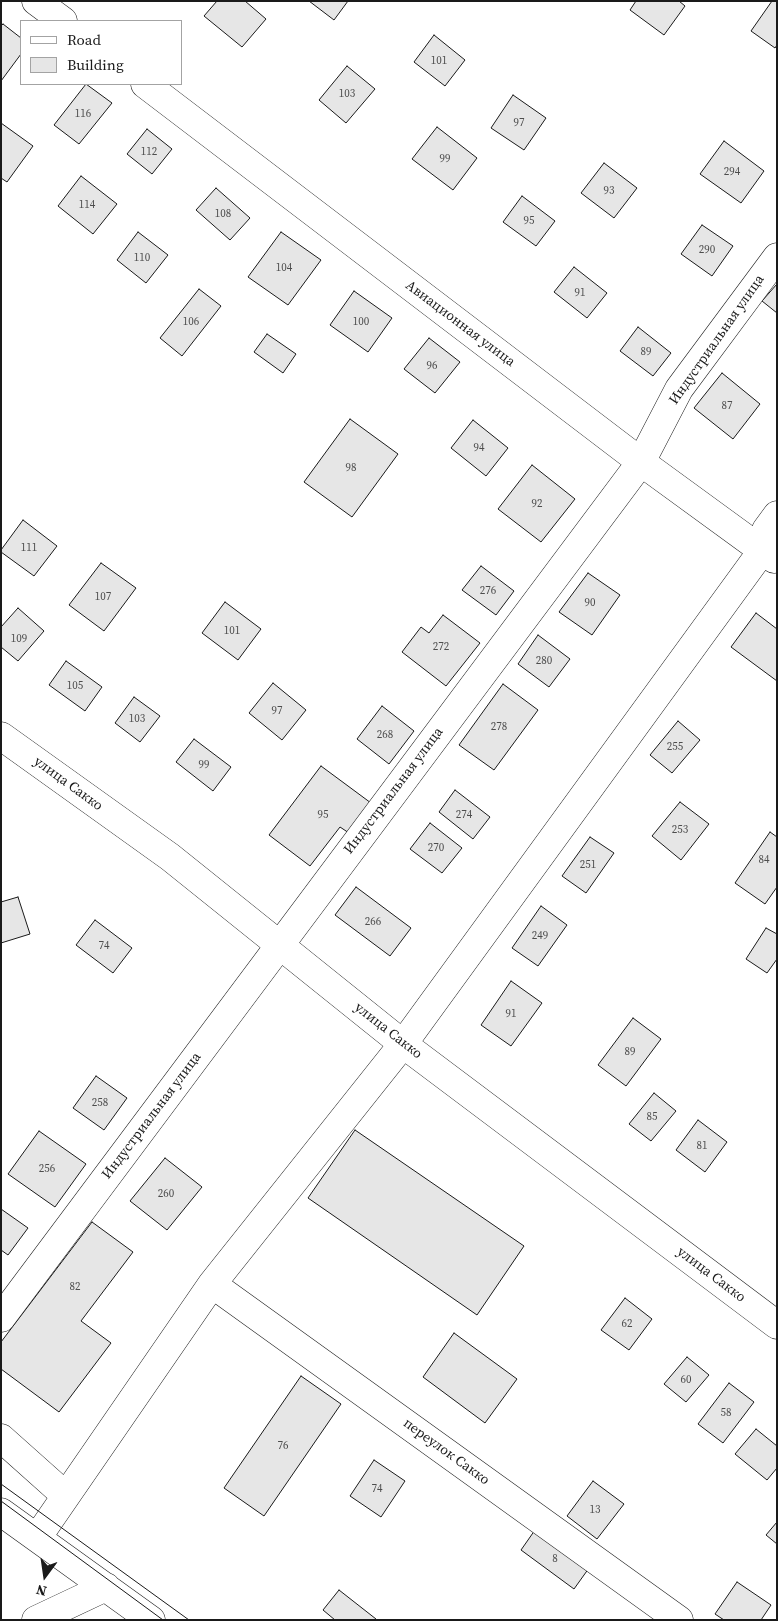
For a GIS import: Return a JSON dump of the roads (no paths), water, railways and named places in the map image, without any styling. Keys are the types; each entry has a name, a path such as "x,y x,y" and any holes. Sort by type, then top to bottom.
{"street":[{"path":"36,1 62,20"},
{"name":"Авиационная улица","path":"146,85 641,462 769,556"},
{"name":"Индустриальная улица","path":"1,1318 641,462 679,388 777,257"},
{"path":"37,1538 212,1284 403,1044 769,556 766,530 777,515"},
{"name":"улица Сакко","path":"1,736 170,857 403,1044 777,1325"},
{"name":"переулок Сакко","path":"212,1284 679,1620"},
{"path":"1,1438 66,1496"},
{"path":"1,1512 151,1620"},
{"path":"36,1620 106,1587"}],"tram line":[{"path":"1,1484 189,1620"},
{"path":"1,1501 163,1620"}]}
